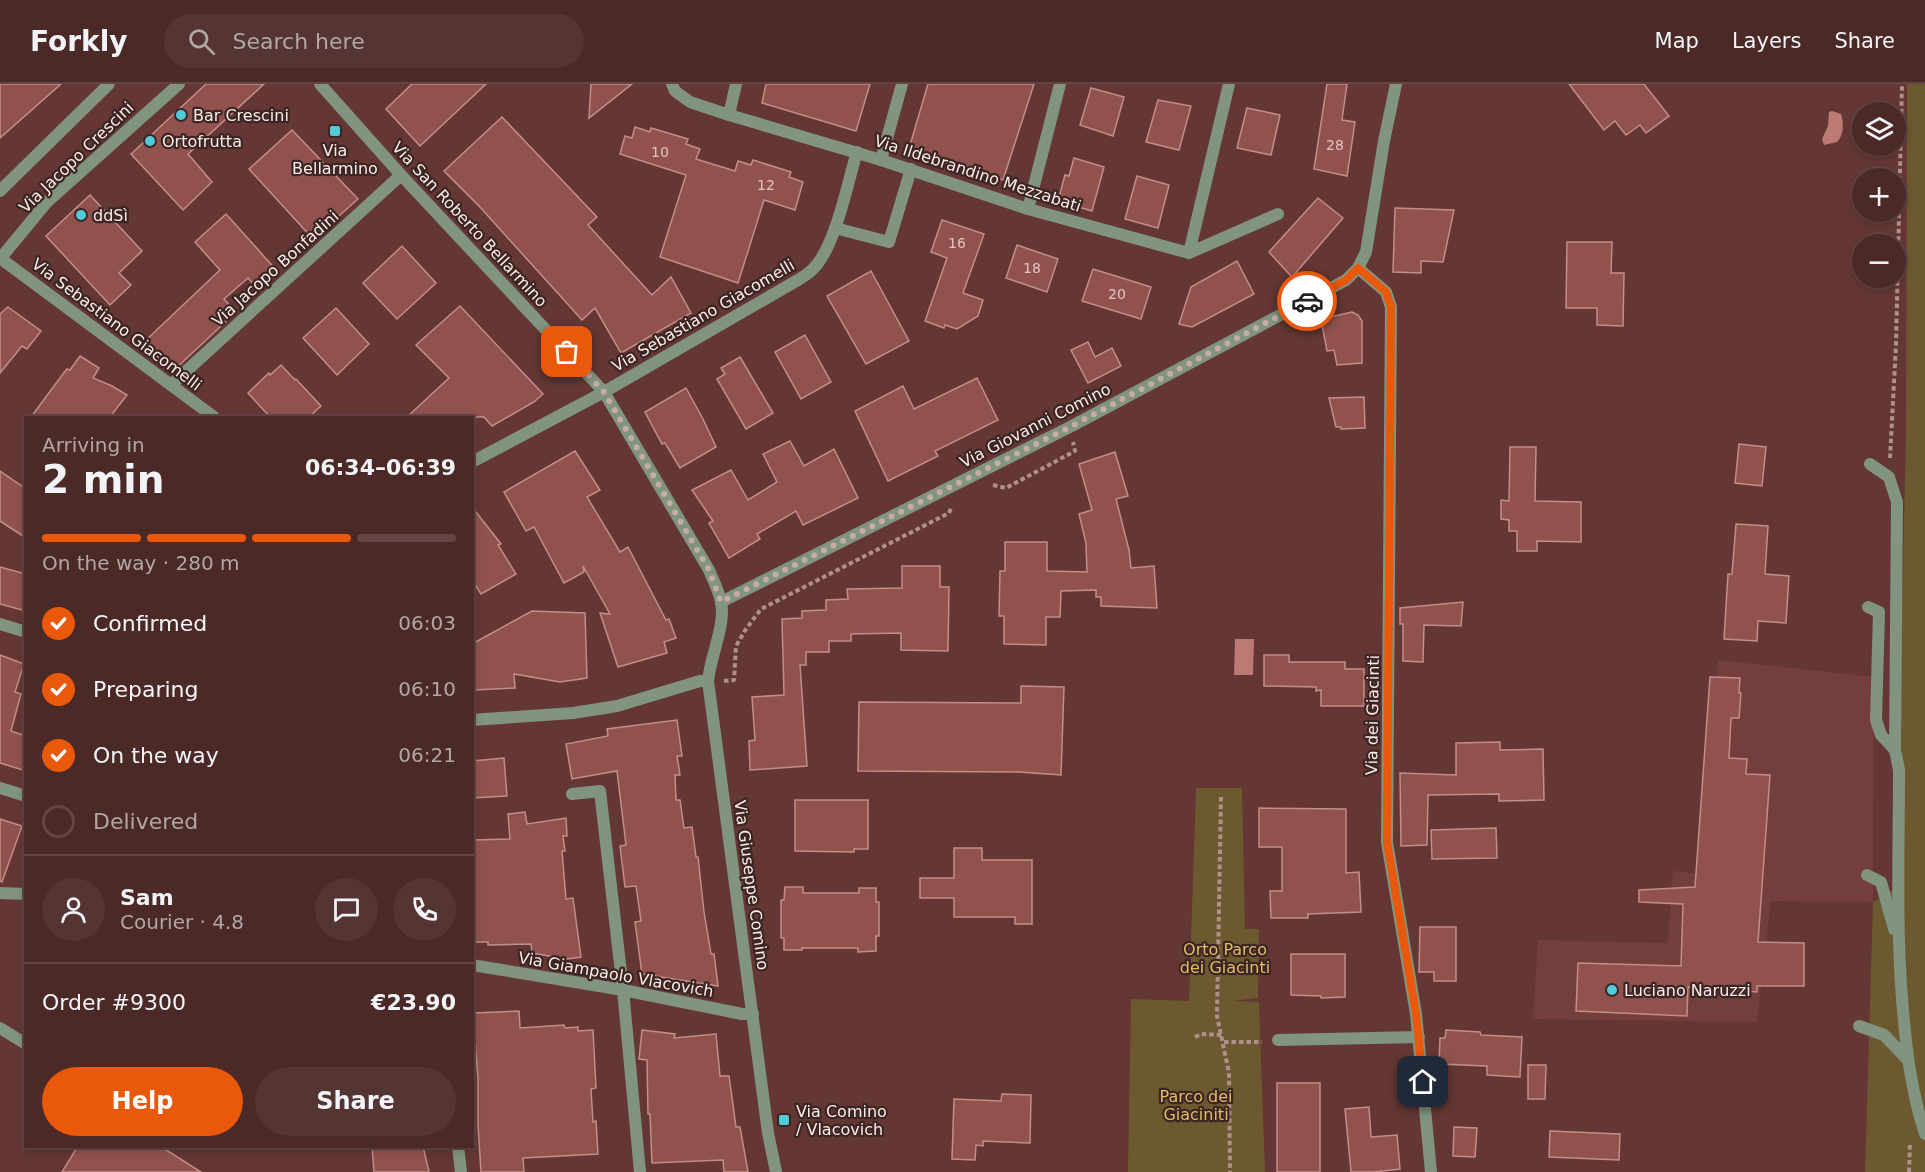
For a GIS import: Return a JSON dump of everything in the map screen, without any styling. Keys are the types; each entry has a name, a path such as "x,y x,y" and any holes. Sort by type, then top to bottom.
{"street":[{"name":"Via Jacopo Crescini","path":"0,191 109,84"},
{"name":"Via Jacopo Crescini","path":"0,258 47,202 178,84"},
{"name":"Via San Roberto Bellarmino","path":"320,84 401,176 604,392 709,570 721,602"},
{"name":"Via Ildebrandino Mezzabati","path":"672,84 675,91 690,102 729,115 881,159 1028,209 1189,253"},
{"path":"729,115 736,84"},
{"path":"881,159 902,84"},
{"path":"1028,209 1060,84"},
{"path":"1189,253 1229,84"},
{"path":"1358,268 1366,252 1396,84"},
{"name":"Via Sebastiano Giacomelli","path":"474,461 604,392 798,280 814,268 827,248 835,228 857,152"},
{"path":"835,228 890,242 911,169"},
{"name":"Via Jacopo Bonfadini","path":"171,385 401,176"},
{"path":"1189,253 1278,214"},
{"name":"Via Sebastiano Giacomelli","path":"0,258 213,416"},
{"name":"Via Giovanni Comino","path":"721,602 1070,427 1346,280 1358,268"},
{"name":"Via dei Giacinti","path":"1358,268 1386,292 1391,307 1387,842 1419,1037 1434,1172"},
{"path":"1870,464 1888,477 1897,502 1894,750 1899,770 1898,944 1907,1059 1915,1102 1925,1134"},
{"name":"Via Giuseppe Comino","path":"721,602 721,619 708,681 768,1133 776,1172"},
{"path":"1868,607 1879,612 1871,719 1894,750"},
{"path":"0,624 24,631"},
{"path":"474,720 617,706 700,681 708,681"},
{"path":"0,788 24,795"},
{"path":"572,794 600,791 623,990 640,1172"},
{"path":"1867,875 1881,882 1898,944"},
{"path":"0,893 24,894"},
{"name":"Via Giampaolo Vlacovich","path":"474,965 623,990 742,1014 753,1014"},
{"path":"1859,1026 1884,1035 1907,1059"},
{"path":"0,1028 24,1043"},
{"path":"1271,1041 1419,1037"},
{"path":"458,1148 461,1172"}],"path":[{"path":"1888,477 1896,345 1902,84"},
{"path":"984,489 994,485 1006,488 1075,451 1070,427"},
{"path":"708,681 734,680 736,646 761,609 948,513 953,503"},
{"path":"1221,797 1217,1016 1229,1074 1230,1172"},
{"path":"1195,1037 1201,1034 1222,1035"},
{"path":"1224,1042 1271,1041"}],"shaded area":[{"path":"1829,112 1841,114 1842,132 1837,142 1824,145 1822,139 1828,126"},
{"path":"1235,639 1254,639 1253,675 1234,675"},
{"path":"1718,660 1874,677 1873,902 1771,901 1757,1022 1533,1019 1538,940 1668,943 1673,871 1702,874"}],"green space":[{"path":"1907,84 1925,84 1925,1172 1865,1172 1873,902 1899,886 1898,779 1906,438"},
{"name":"Parco dei Giaciniti","path":"1196,788 1242,788 1245,929 1259,929 1258,998 1233,1001 1259,1002 1265,1172 1128,1172 1131,999 1189,1001"}],"building":[{"path":"0,84 61,84 0,138"},
{"path":"206,84 264,84 188,154 212,182 183,210 131,154"},
{"path":"412,84 486,84 420,146 386,109"},
{"path":"591,84 632,84 589,118"},
{"path":"766,84 870,84 856,131 762,103"},
{"path":"928,84 1034,84 1003,180 971,170 972,167 942,163 908,152"},
{"path":"1327,84 1347,84 1342,120 1355,122 1347,176 1314,169"},
{"path":"1569,84 1644,84 1669,116 1646,133 1640,125 1626,135 1615,121 1604,130"},
{"path":"1091,88 1124,97 1113,136 1080,125"},
{"path":"1158,100 1191,106 1179,150 1146,142"},
{"path":"1247,108 1280,115 1271,155 1237,148"},
{"path":"502,117 597,217 588,225 652,295 671,277 691,313 621,353 595,308 582,320 479,206 444,171"},
{"path":"635,127 650,132 651,128 688,139 686,144 700,149 696,159 735,171 738,161 751,165 753,160 791,172 789,177 803,182 795,210 764,200 738,283 660,257 686,175 620,154 625,136 632,138"},
{"path":"292,130 358,199 313,239 249,169"},
{"path":"1074,158 1104,167 1092,211 1058,201 1065,175 1069,176"},
{"path":"1137,176 1169,185 1158,228 1125,219"},
{"path":"90,195 142,251 119,273 131,285 110,305 46,236"},
{"path":"1318,198 1343,218 1292,277 1269,252"},
{"path":"1395,208 1454,210 1443,262 1421,261 1421,273 1393,272"},
{"path":"226,214 278,272 259,290 248,278 224,299 236,312 172,372 144,342 220,270 195,242"},
{"path":"942,220 984,234 963,293 983,300 978,316 957,329 945,325 944,328 925,321 947,258 931,252"},
{"path":"1567,242 1612,242 1611,273 1624,273 1623,326 1597,325 1597,308 1566,308"},
{"path":"1017,245 1058,259 1047,292 1006,278"},
{"path":"402,246 436,283 397,319 363,283"},
{"path":"1237,261 1254,294 1192,327 1179,324 1191,287"},
{"path":"1093,269 1151,287 1141,319 1082,301"},
{"path":"871,271 909,341 866,364 827,296"},
{"path":"460,306 543,394 534,402 492,426 484,417 408,416 449,378 416,345"},
{"path":"8,307 41,331 27,349 22,346 0,373 0,314"},
{"path":"336,308 369,344 337,375 303,338"},
{"path":"1352,312 1362,321 1362,363 1337,365 1334,350 1327,351 1321,319"},
{"path":"805,335 831,382 801,399 775,352"},
{"path":"1088,342 1095,357 1112,348 1121,366 1088,383 1071,350"},
{"path":"80,356 99,368 93,378 127,395 111,416 32,416 67,369 70,370"},
{"path":"740,357 773,413 746,429 717,379 725,374 721,368"},
{"path":"281,365 321,406 310,416 269,416 248,393 269,373 270,375"},
{"path":"977,378 998,420 935,451 938,456 888,481 855,411 903,386 914,409"},
{"path":"686,388 716,447 680,468 665,443 662,444 645,412"},
{"path":"1364,397 1365,428 1341,429 1341,427 1336,427 1329,398"},
{"path":"790,441 804,466 834,449 858,498 803,525 796,511 757,534 760,539 729,558 709,523 713,521 692,490 731,470 748,500 777,482 763,454"},
{"path":"1739,444 1766,447 1762,486 1735,483"},
{"path":"1510,447 1536,447 1535,501 1581,502 1581,542 1537,541 1537,551 1517,551 1517,531 1509,531 1509,520 1501,519 1501,500 1509,501"},
{"path":"575,451 600,490 587,497 620,552 628,547 666,620 669,619 676,638 664,642 667,653 618,667 600,613 610,614 583,566 584,572 564,583 534,527 526,531 504,492"},
{"path":"1115,452 1128,496 1116,499 1129,550 1131,568 1154,566 1157,608 1101,606 1101,597 1096,597 1096,590 1061,591 1060,617 1046,617 1046,645 1004,644 1004,616 999,616 1000,571 1005,571 1005,542 1047,542 1047,571 1087,572 1086,543 1079,514 1092,510 1079,464"},
{"path":"0,471 24,488 24,537 0,521"},
{"path":"474,510 501,544 498,545 516,574 481,594 474,583"},
{"path":"1736,524 1768,526 1765,574 1789,576 1786,623 1758,621 1757,641 1724,639 1728,574 1732,574"},
{"path":"902,566 940,566 940,587 949,587 948,651 901,650 901,633 851,634 851,641 829,641 829,652 806,652 806,665 800,665 807,766 750,770 749,741 755,740 752,697 784,695 782,619 802,618 802,611 826,610 826,600 848,599 847,589 902,588"},
{"path":"0,567 24,573 24,610 0,604"},
{"path":"1463,602 1461,626 1424,625 1423,662 1403,661 1403,624 1400,624 1400,608"},
{"path":"532,611 585,613 587,678 560,682 514,674 515,688 474,690 474,643"},
{"path":"0,655 24,664 15,692 21,694 11,731 24,735 24,770 0,763"},
{"path":"1264,655 1289,655 1289,662 1345,662 1345,669 1364,669 1364,706 1321,706 1321,690 1316,691 1316,687 1264,686"},
{"path":"1710,677 1740,678 1739,718 1731,718 1729,758 1747,759 1746,774 1770,775 1758,942 1804,943 1804,986 1757,986 1757,992 1688,987 1687,1016 1576,1011 1578,963 1681,966 1683,904 1639,902 1639,890 1695,887"},
{"path":"1021,686 1064,687 1061,775 1019,772 858,771 859,702 1021,703"},
{"path":"677,720 682,756 677,756 680,775 675,775 676,800 680,800 684,828 692,827 704,912 711,954 714,954 718,986 642,974 635,922 641,921 636,886 625,887 620,846 626,845 617,771 572,779 566,744 608,736 607,729"},
{"path":"1500,742 1500,750 1543,749 1544,800 1499,801 1499,794 1428,795 1427,845 1401,846 1400,773 1456,775 1456,743"},
{"path":"504,758 507,796 474,798 474,761"},
{"path":"795,800 868,800 868,849 854,849 854,852 795,851"},
{"path":"1259,808 1346,809 1346,873 1359,872 1361,912 1308,914 1308,918 1271,918 1270,891 1282,891 1282,847 1259,847"},
{"path":"525,812 527,824 566,818 567,836 563,836 565,851 562,851 566,899 573,898 581,957 567,959 532,953 531,944 488,945 488,942 474,942 474,840 510,839 508,814"},
{"path":"0,819 22,826 2,882 0,881"},
{"path":"1496,828 1497,858 1432,859 1431,830"},
{"path":"954,848 982,848 982,860 1032,860 1032,924 1015,924 1015,917 954,917 954,898 920,898 920,878 954,878"},
{"path":"785,887 803,887 803,893 859,893 859,888 876,888 876,902 879,902 879,936 876,936 876,951 858,952 858,948 784,950 784,938 781,938 781,900 784,900"},
{"path":"1420,927 1456,927 1456,981 1434,981 1434,972 1419,972"},
{"path":"1291,954 1345,954 1345,997 1321,998 1321,996 1291,995"},
{"path":"519,1011 520,1028 564,1025 565,1028 578,1027 578,1031 593,1030 596,1088 591,1089 598,1154 523,1158 524,1172 481,1172 474,1013"},
{"path":"642,1030 675,1034 674,1038 716,1034 720,1076 729,1076 736,1127 740,1127 748,1172 724,1172 723,1160 652,1163 647,1060 639,1059"},
{"path":"1446,1030 1522,1037 1520,1077 1487,1075 1487,1066 1439,1064 1440,1038 1445,1038"},
{"path":"1528,1065 1546,1065 1545,1099 1528,1099"},
{"path":"1277,1083 1320,1083 1320,1172 1277,1172"},
{"path":"1002,1094 1031,1095 1030,1143 983,1141 983,1146 976,1145 975,1160 952,1159 954,1099 1001,1101"},
{"path":"1369,1107 1371,1137 1397,1135 1400,1169 1351,1172 1345,1109"},
{"path":"1454,1127 1477,1128 1475,1157 1453,1156"},
{"path":"1550,1131 1620,1134 1619,1160 1549,1157"},
{"path":"77,1148 163,1148 201,1172 62,1172"},
{"path":"372,1148 423,1148 429,1172 374,1172"}],"way so far":[{"path":"567,352 604,392 709,570 721,602 1070,427 1307,301"}],"place":[{"name":"Bar Crescini","path":"181,115"},
{"name":"Via Bellarmino","path":"335,131"},
{"name":"Ortofrutta","path":"150,141"},
{"name":"ddSì","path":"81,215"},
{"name":"Luciano Naruzzi","path":"1612,990"},
{"name":"Via Comino / Vlacovich","path":"784,1120"}],"route":[{"path":"1307,301 1346,280 1358,268 1376,281 1386,292 1391,307 1387,842 1416,1014 1423,1082"}],"park label":[{"name":"Orto Parco dei Giacinti","path":"1225,958"}]}
